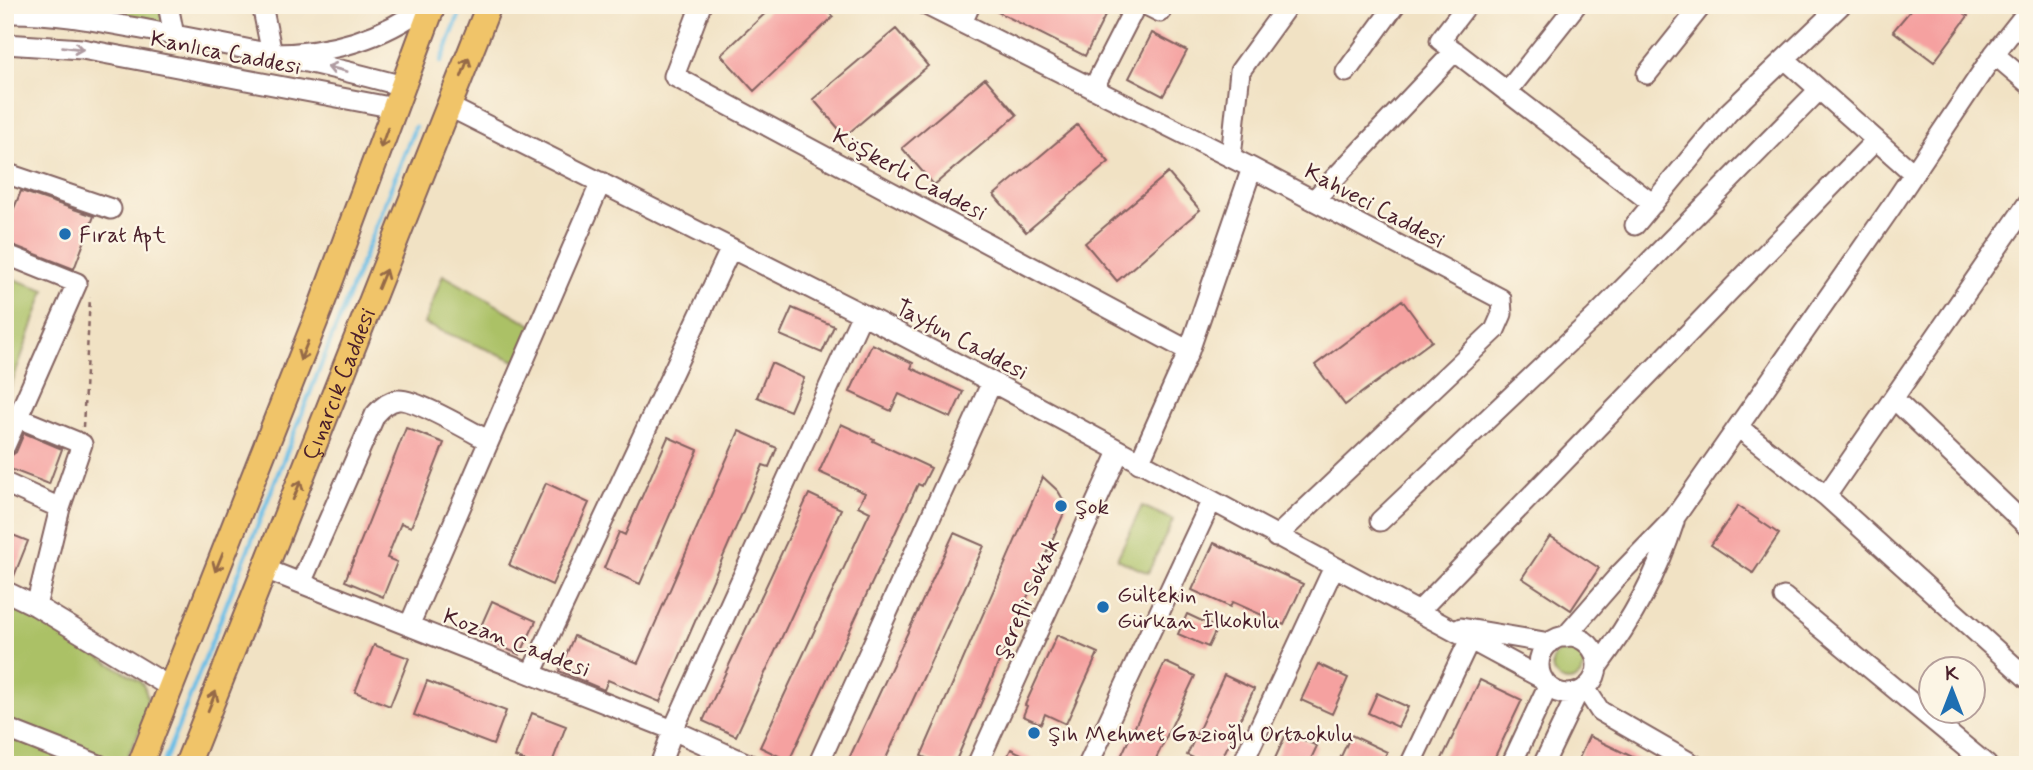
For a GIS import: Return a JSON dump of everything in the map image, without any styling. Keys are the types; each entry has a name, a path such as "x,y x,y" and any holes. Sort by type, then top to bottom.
{"main road":[{"name":"Çınarcık Caddesi","path":"140,765 320,309 433,5"},
{"name":"Çınarcık Caddesi","path":"189,764 489,5"}],"street":[{"path":"168,5 174,35"},
{"path":"262,5 272,54 299,54 346,45 386,30 427,5"},
{"name":"Köşkerli Caddesi","path":"701,5 674,76 1189,351"},
{"name":"Kahveci Caddesi","path":"926,5 966,14 1093,89 1231,157 1501,299 1502,314 1495,330 1276,537"},
{"path":"1093,89 1136,5"},
{"path":"1146,5 1160,12 1164,5"},
{"path":"1231,157 1240,71 1288,5"},
{"path":"1346,72 1395,5"},
{"path":"1467,5 1440,40 1653,204"},
{"path":"1507,92 1577,5"},
{"path":"1647,74 1702,5"},
{"path":"1635,225 1728,113 1841,5"},
{"name":"Kanlıca Caddesi","path":"5,13 64,10 272,54 399,97"},
{"path":"1511,765 1545,683 1539,664 1541,656 1675,517 1994,54 2028,11"},
{"name":"Kanlıca Caddesi","path":"5,44 82,49 399,97"},
{"path":"1314,200 1455,51"},
{"path":"1994,54 2028,83"},
{"path":"1785,60 1913,173"},
{"path":"1380,521 1595,317 1819,90"},
{"name":"Tayfun Caddesi","path":"450,107 862,314 1276,537 1446,625"},
{"path":"1419,611 1876,140"},
{"path":"1139,463 1189,351 1252,168"},
{"path":"5,173 111,209"},
{"path":"409,626 601,182"},
{"path":"1826,496 2028,202"},
{"path":"531,674 731,248"},
{"path":"5,254 77,283 5,446"},
{"path":"660,765 673,730 862,314"},
{"path":"818,765 992,382"},
{"path":"301,583 375,415 386,404 400,399 427,409 489,441"},
{"path":"1894,399 2028,527"},
{"path":"16,417 82,444 60,508 36,606"},
{"path":"1738,427 1826,496 2028,679"},
{"name":"Şerefli Sokak","path":"977,765 1119,452"},
{"path":"5,484 60,508"},
{"path":"1088,765 1211,502"},
{"path":"1597,667 1644,597 1667,545 1675,517"},
{"path":"1242,765 1334,567"},
{"name":"Kozan Caddesi","path":"265,569 673,730 750,765"},
{"path":"5,591 36,606 170,687"},
{"path":"1784,597 1987,765"},
{"path":"1446,625 1558,640 1573,637 1588,645 1596,659 1595,675 1582,690 1543,765"},
{"path":"1446,625 1562,694 1582,690"},
{"path":"1410,765 1470,639"},
{"path":"1582,690 1600,711 1661,757 1694,765"},
{"path":"5,728 99,765"}],"path":[{"path":"77,283 90,290 82,444"}],"green space":[{"path":"86,5 160,5 163,27 88,15"},
{"path":"443,275 534,326 518,362 424,324"},
{"path":"5,276 45,290 5,403"},
{"path":"1142,506 1173,520 1148,573 1117,559"},
{"path":"5,602 140,681 147,700 146,711 123,765 5,765"},
{"path":"1568,649 1579,654 1584,665 1579,676 1568,681 1557,676 1552,665 1557,654"}],"building":[{"path":"774,5 823,5 833,17 754,91 721,55"},
{"path":"984,5 1098,5 1108,10 1085,56"},
{"path":"1915,5 1954,5 1968,16 1934,62 1893,31"},
{"path":"896,29 928,66 845,136 813,99"},
{"path":"1152,33 1187,51 1163,96 1129,78"},
{"path":"985,78 1017,115 934,185 902,148"},
{"path":"1077,125 1109,162 1026,232 994,195"},
{"path":"1168,173 1200,210 1117,281 1085,243"},
{"path":"21,191 94,216 74,269 5,242 5,230"},
{"path":"1402,300 1432,341 1345,405 1315,365"},
{"path":"792,308 834,326 822,353 780,335"},
{"path":"872,344 913,363 911,368 963,392 951,418 899,394 891,411 850,392"},
{"path":"771,363 804,378 790,411 757,397"},
{"path":"841,424 931,468 922,486 918,484 789,761 760,747 870,512 858,506 865,493 819,472"},
{"path":"406,428 444,443 411,527 401,523 387,558 397,562 383,597 345,581"},
{"path":"739,431 777,448 769,467 763,465 660,702 608,680 604,690 559,671 574,636 638,663"},
{"path":"24,433 62,449 49,484 5,467 8,458 16,452"},
{"path":"668,437 698,450 640,584 604,568 619,532 625,535"},
{"path":"1043,477 1058,491 1067,506 954,765 942,765 921,756"},
{"path":"546,483 589,503 552,585 509,565"},
{"path":"809,494 841,509 736,736 703,721"},
{"path":"1738,506 1779,534 1753,573 1711,545"},
{"path":"5,532 28,541 12,581 5,579"},
{"path":"954,533 984,546 883,765 846,765"},
{"path":"1550,536 1599,568 1571,610 1522,578"},
{"path":"1214,543 1303,584 1284,625 1233,602 1230,607 1192,590"},
{"path":"492,601 536,621 520,655 477,635"},
{"path":"1187,614 1217,628 1208,647 1178,634"},
{"path":"1057,635 1098,653 1066,724 1045,714 1041,724 1023,716 1027,706 1025,705"},
{"path":"374,645 409,658 390,706 355,692"},
{"path":"1165,662 1195,676 1153,765 1117,765"},
{"path":"1318,664 1348,678 1332,714 1301,700"},
{"path":"1224,675 1254,689 1219,765 1208,765 1187,755"},
{"path":"1480,680 1522,700 1491,765 1439,765"},
{"path":"427,681 506,711 493,745 414,715"},
{"path":"1377,693 1408,707 1398,727 1368,713"},
{"path":"532,713 566,726 551,765 535,765 515,757"},
{"path":"1287,732 1317,746 1308,765 1272,765"},
{"path":"1351,735 1387,752 1381,765 1337,765"},
{"path":"1589,736 1649,765 1576,765"},
{"path":"1011,749 1044,765 1003,765"}],"waterway":[{"path":"441,62 463,5"},
{"path":"163,765 415,127"}],"place":[{"name":"Fırat Apt","path":"65,234"},
{"name":"Şok","path":"1061,506"},
{"name":"Gültekin Gürkan İlkokulu","path":"1103,607"},
{"name":"Şıh Mehmet Gazioğlu Ortaokulu","path":"1034,733"}]}
